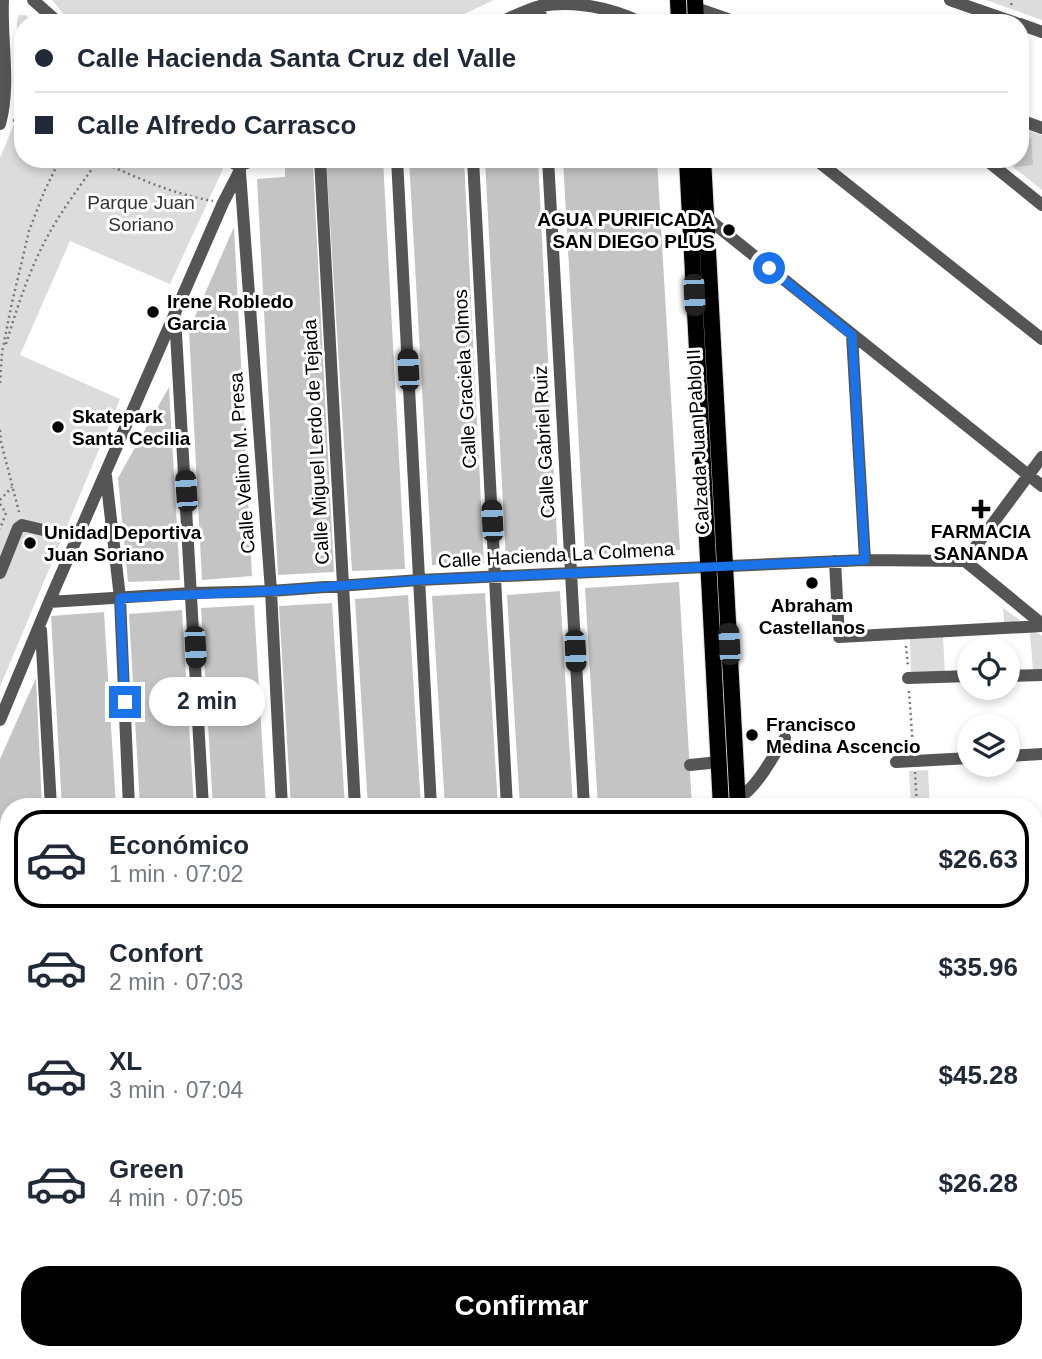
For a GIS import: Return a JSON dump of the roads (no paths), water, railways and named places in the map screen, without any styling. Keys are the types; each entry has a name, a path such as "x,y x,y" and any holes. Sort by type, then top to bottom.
{"main road":[{"name":"Calzada Juan Pablo II","path":"688,168 717,567 738,798"},
{"name":"Calzada Juan Pablo II","path":"704,168 717,567 721,798"}],"street":[{"path":"33,0 48,14"},
{"path":"950,0 990,14"},
{"path":"1,119 6,96 2,1"},
{"path":"520,14 540,6 575,2 597,5 623,14"},
{"path":"540,6 540,14"},
{"path":"0,720 238,168"},
{"name":"Calle Velino M. Presa","path":"239,168 271,591 282,798"},
{"name":"Calle Miguel Lerdo de Tejada","path":"320,168 355,798"},
{"path":"397,168 431,798"},
{"name":"Calle Graciela Olmos","path":"473,168 507,798"},
{"name":"Calle Gabriel Ruiz","path":"548,168 584,798"},
{"path":"826,168 1042,339"},
{"path":"996,168 1042,205"},
{"path":"707,218 1042,486"},
{"path":"175,312 203,798"},
{"path":"852,335 865,560"},
{"path":"1042,457 965,561 1042,625"},
{"path":"105,474 120,598 129,798"},
{"path":"0,573 22,525 77,538"},
{"path":"835,561 839,637 1042,625"},
{"name":"Calle Hacienda La Colmena","path":"49,602 271,591 419,580 835,561 965,561"},
{"path":"41,626 51,798"},
{"path":"1020,676 1042,675"},
{"path":"908,678 957,677"},
{"path":"742,798 785,737"},
{"path":"1020,755 1042,754"},
{"path":"896,762 957,759"},
{"path":"690,765 719,762"}],"place":[{"name":"AGUA PURIFICADA SAN DIEGO PLUS","path":"729,230"},
{"name":"Irene Robledo Garcia","path":"153,312"},
{"name":"Skatepark Santa Cecilia","path":"58,427"},
{"name":"FARMACIA SANANDA","path":"981,509"},
{"name":"Unidad Deportiva Juan Soriano","path":"30,543"},
{"name":"Abraham Castellanos","path":"812,583"},
{"name":"Francisco Medina Ascencio","path":"752,735"}],"park label":[{"name":"Parque Juan Soriano","path":"141,213"}]}
